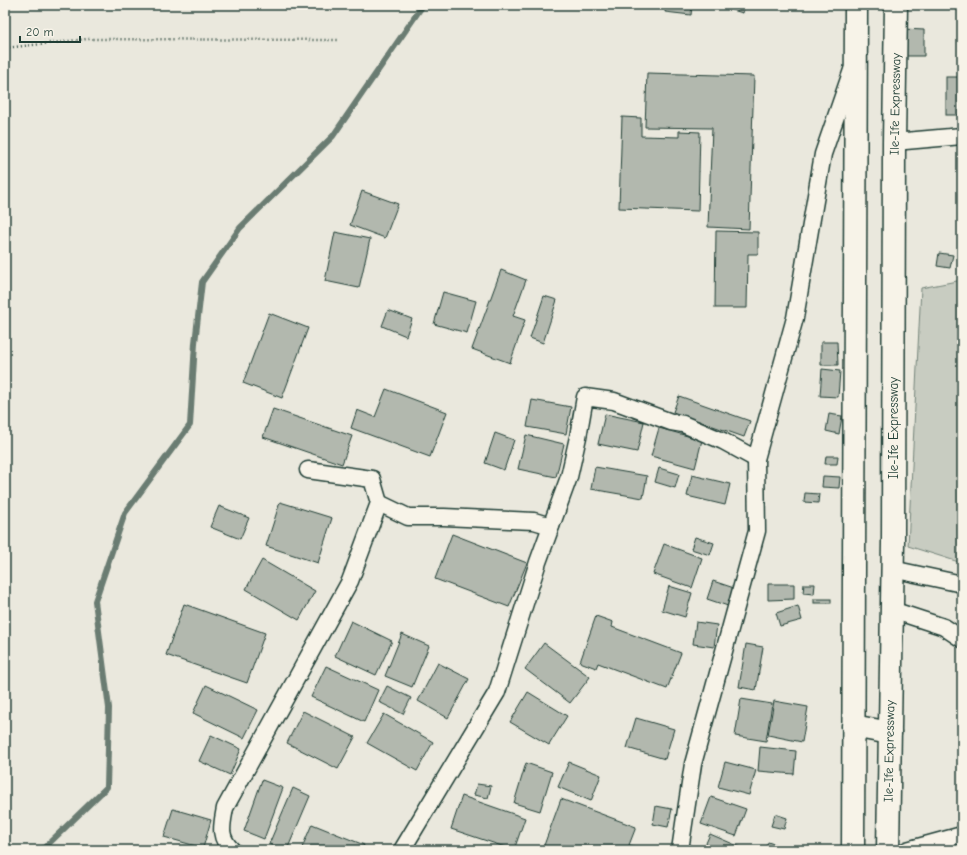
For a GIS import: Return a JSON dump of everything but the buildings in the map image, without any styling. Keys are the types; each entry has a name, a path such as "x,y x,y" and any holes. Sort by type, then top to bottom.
{"main road":[{"path":"853,850 856,5"},
{"name":"Ile-Ife Expressway","path":"888,850 892,610 896,5"},
{"path":"853,726 890,733"}],"street":[{"path":"680,850 693,764 757,531 756,459 795,318 823,154 855,61"},
{"path":"894,142 962,136"},
{"path":"402,850 497,692 538,562 569,477 585,398 614,401 671,422 683,424 723,441 756,459"},
{"path":"232,850 226,844 221,830 225,808 350,580 379,503 372,479 308,470"},
{"path":"379,503 408,517 534,521 551,526"},
{"path":"892,569 962,584"},
{"path":"892,610 944,627 962,639"},
{"path":"907,850 962,835"}],"path":[{"path":"5,48 87,39 338,40"}],"shaded area":[{"path":"962,280 962,563 908,546 921,288"}],"waterway":[{"path":"42,850 107,787 109,708 95,601 125,513 190,425 195,343 202,282 240,228 333,136 423,5"}]}
